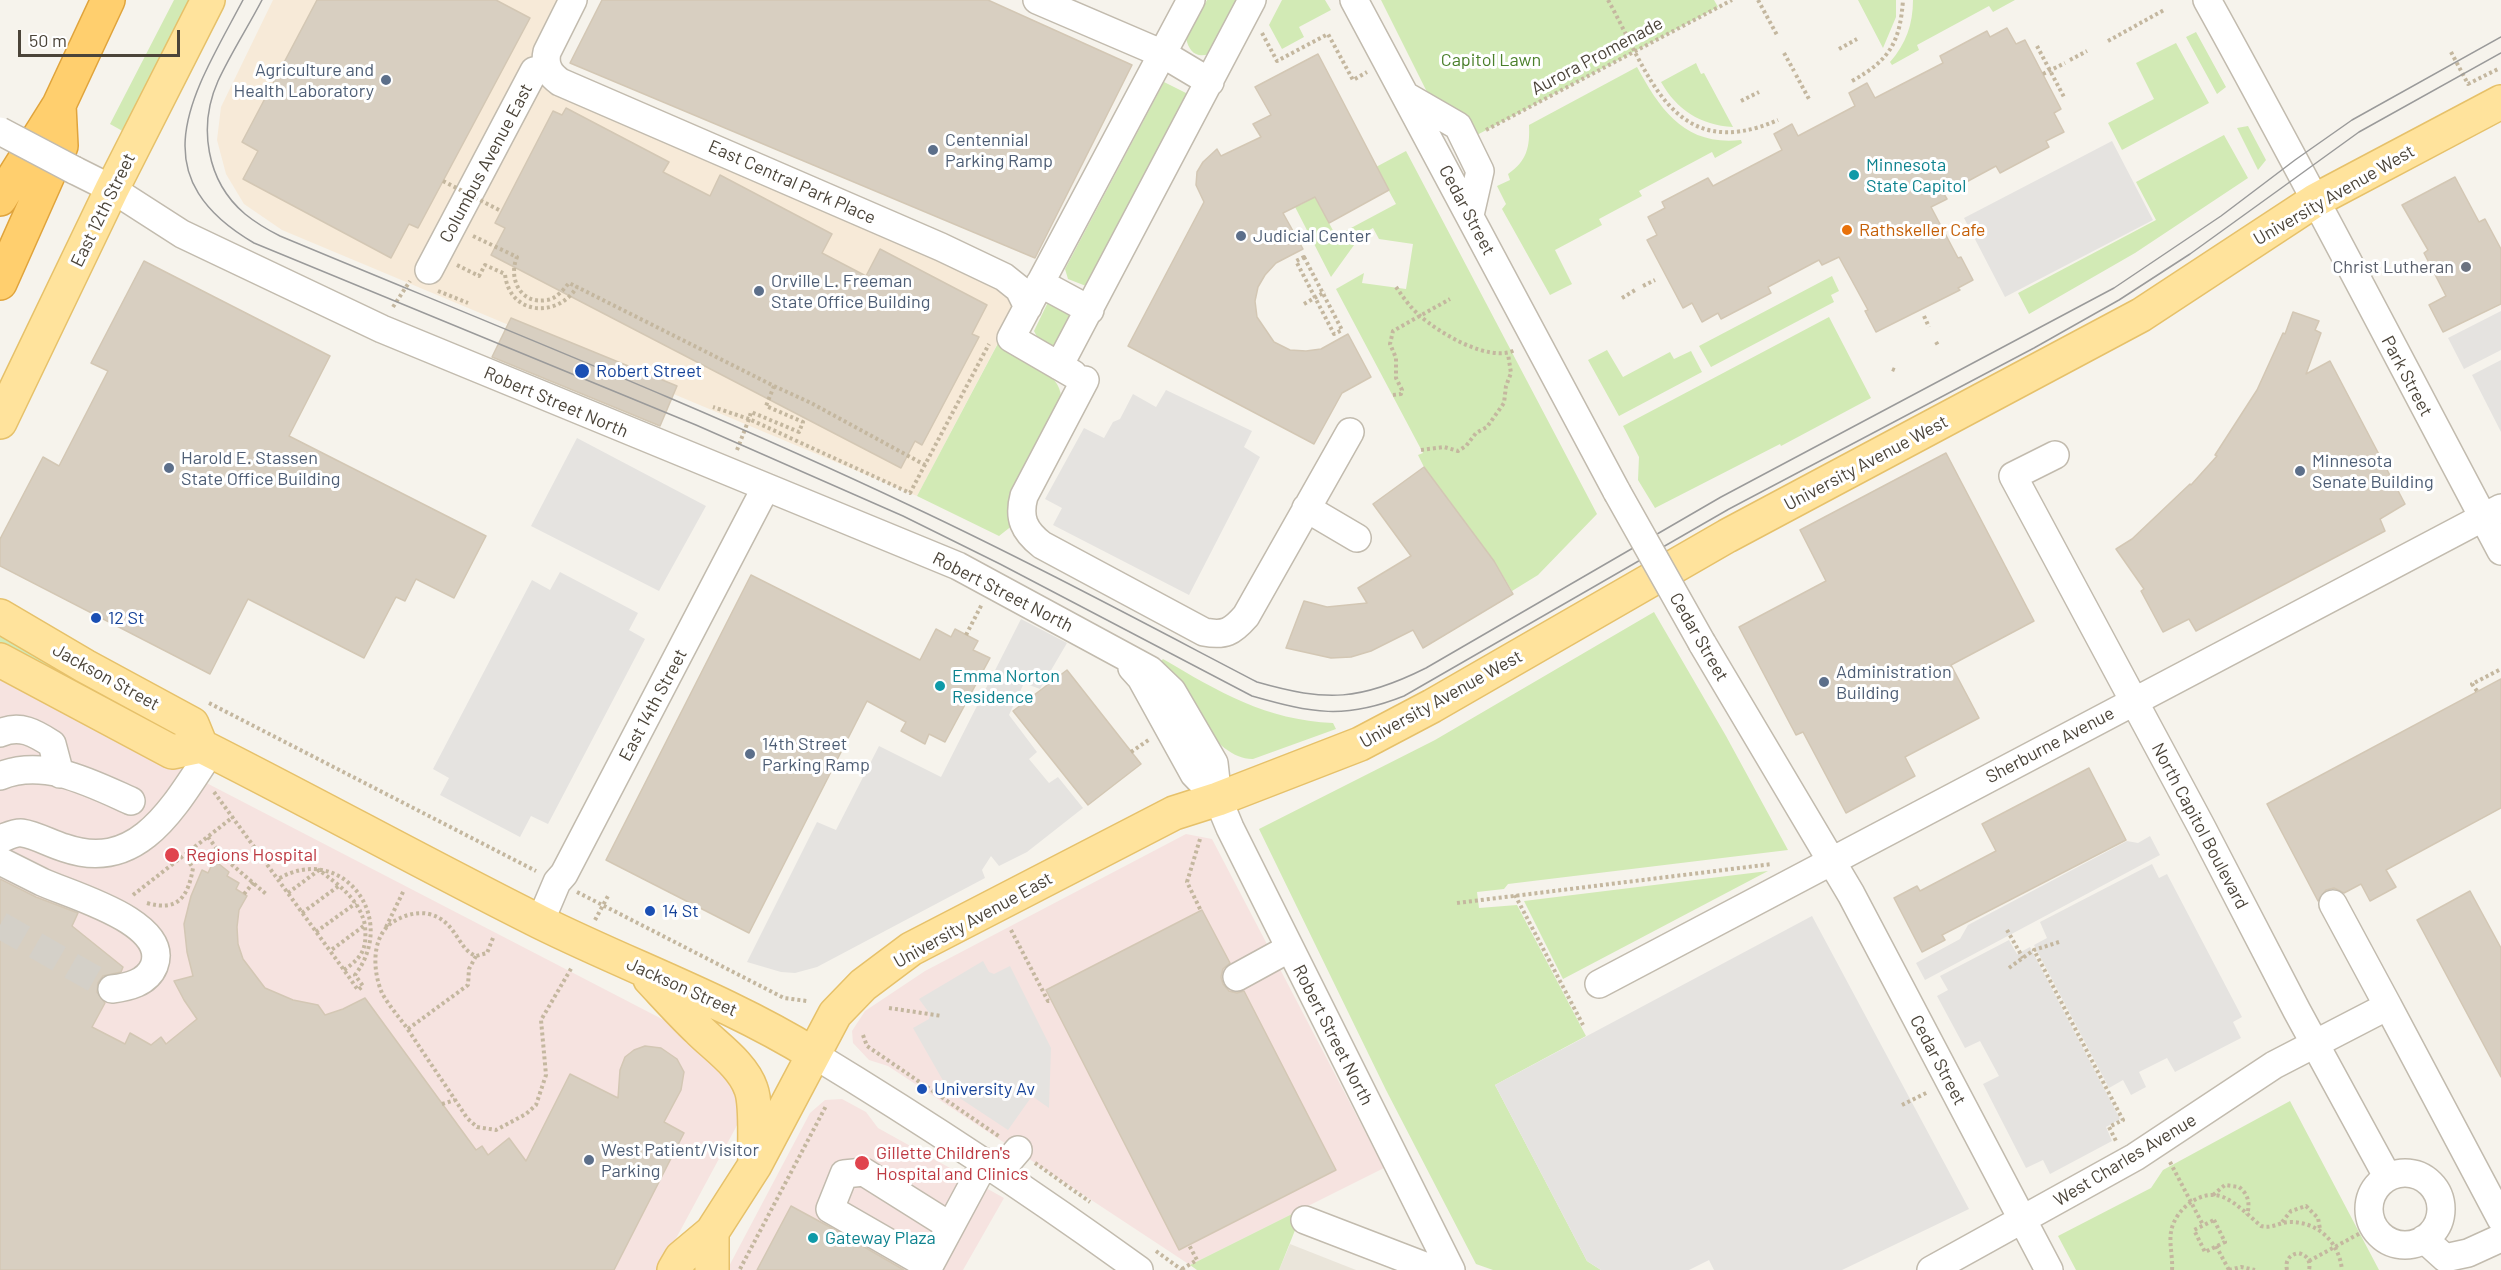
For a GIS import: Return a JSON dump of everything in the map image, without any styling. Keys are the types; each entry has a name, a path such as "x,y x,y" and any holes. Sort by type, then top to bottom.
{"highway":[{"path":"0,199 59,105 108,0"},
{"path":"0,284 61,146 59,105"}],"main road":[{"name":"East 12th Street","path":"0,422 112,189 208,0"},
{"name":"University Avenue West","path":"1218,799 1360,744 1432,706 1727,536 2141,315 2316,200 2501,102"},
{"name":"Jackson Street","path":"0,616 85,666 192,724 206,749"},
{"name":"Jackson Street","path":"4,663 172,752 206,749 540,922 715,1001 775,1031 813,1054"},
{"name":"University Avenue East","path":"674,1270 681,1258 712,1232 755,1165 836,1014 863,985 912,949 1174,813 1218,799"},
{"path":"641,969 698,1030 729,1058 752,1090 755,1165"},
{"path":"712,1232 712,1270"}],"street":[{"name":"Columbus Avenue East","path":"433,263 534,71 548,68 545,60 547,52 573,0"},
{"path":"1037,0 1163,54 1210,82"},
{"path":"1072,374 1002,338 1028,307 1191,0"},
{"path":"1252,0 1090,310 1072,374 1024,496 1021,509 1023,524 1030,536 1042,545 1204,632 1219,635 1235,629 1246,616 1350,432"},
{"name":"Cedar Street","path":"1354,0 1617,492 1702,643 1851,894 2049,1270"},
{"name":"Park Street","path":"2207,0 2316,200 2492,512 2501,550"},
{"name":"East Central Park Place","path":"548,68 552,76 560,82 942,247 1004,277 1019,289 1028,307"},
{"name":"Robert Street North","path":"0,131 112,189 182,234 382,329 958,566 1120,654 1141,678 1194,774 1218,799 1230,828 1451,1270"},
{"path":"1040,283 1090,310"},
{"name":"North Capitol Boulevard","path":"2055,455 2013,476 2387,1176"},
{"name":"East 14th Street","path":"540,922 557,882 574,854 766,487"},
{"path":"1306,508 1357,538"},
{"name":"Sherburne Avenue","path":"1599,984 2492,512"},
{"path":"0,732 9,729 31,730 52,744 59,769"},
{"path":"0,744 23,745 40,751 59,769 131,801"},
{"path":"0,839 20,832 68,849 91,854 124,848 152,832 167,816 206,749"},
{"path":"0,763 22,762 30,768"},
{"path":"0,776 30,768 59,769"},
{"path":"91,854 86,871 87,886 98,904"},
{"path":"0,861 42,882 98,904 130,922 148,936 154,945 157,958 153,970 146,979 131,986 112,989"},
{"path":"2333,904 2501,1218"},
{"path":"1237,977 1290,948"},
{"name":"West Charles Avenue","path":"1931,1270 2024,1221 2135,1157 2274,1065 2388,1006"},
{"name":"Jackson Street","path":"813,1054 922,1120 993,1167 1139,1270"},
{"path":"950,1226 864,1172 844,1174 830,1209 928,1268 950,1226 993,1167 1018,1150"},
{"path":"2402,1172 2414,1173 2425,1178 2434,1186 2442,1209 2439,1221 2424,1239 2413,1245 2395,1244 2379,1236 2372,1226 2368,1214 2369,1202 2373,1191 2387,1176 2402,1172"},
{"path":"1305,1220 1435,1270"},
{"path":"2424,1239 2445,1258 2468,1253 2501,1238"}],"path":[{"path":"1608,0 1634,52 1660,95 1683,119 1718,134 1748,131 1778,120"},
{"path":"1714,0 1718,7"},
{"name":"Aurora Promenade","path":"1485,131 1732,0"},
{"path":"1758,0 1777,35"},
{"path":"1852,81 1867,73 1893,48 1901,24 1903,0"},
{"path":"2108,41 2164,10"},
{"path":"1260,30 1277,61 1328,34 1353,80 1369,71"},
{"path":"1839,49 1857,39"},
{"path":"2037,46 2064,97"},
{"path":"2043,74 2087,51"},
{"path":"2451,52 2468,84 2498,69"},
{"path":"1784,53 1809,99"},
{"path":"1741,100 1759,92"},
{"path":"443,181 501,211"},
{"path":"499,248 517,257 512,272 519,289 526,297 548,300 558,295 568,283 811,403 926,465"},
{"path":"1304,257 1342,330 1334,334 1315,298 1296,261 1304,257"},
{"path":"382,329 396,300 419,269 433,263 479,276 485,266 505,274 506,282 515,299 533,308 554,307 562,303 577,287"},
{"path":"1642,286 1654,280"},
{"path":"1396,286 1419,315 1459,341 1483,350 1508,354 1519,349"},
{"path":"1622,297 1637,289"},
{"path":"1304,304 1324,293"},
{"path":"1393,395 1401,394 1402,390 1395,375 1396,362 1390,345 1393,331 1450,299"},
{"path":"1924,316 1929,327"},
{"path":"713,407 749,419 910,494 1002,338"},
{"path":"1936,342 1939,347"},
{"path":"1421,450 1444,447 1458,451 1466,446 1476,433 1487,427 1506,399 1506,389 1511,373 1508,354"},
{"path":"737,477 745,460 734,456 751,412 799,432 803,422 766,406 774,386"},
{"path":"966,635 986,595"},
{"path":"2476,691 2472,684 2501,669"},
{"path":"205,700 541,874"},
{"path":"1131,752 1151,739"},
{"path":"214,792 358,990 363,986 355,975 364,962 370,943 371,919 363,899 353,887 338,877 320,870 300,870 278,879"},
{"path":"186,856 193,868 190,886 183,898 171,905 158,906 146,903 132,894 186,856 233,817"},
{"path":"208,837 223,857 266,894"},
{"path":"1200,839 1186,882 1201,911"},
{"path":"218,863 223,857"},
{"path":"1457,903 1777,864"},
{"path":"320,870 340,885 362,910 366,942 359,959 344,970"},
{"path":"288,893 320,870"},
{"path":"244,894 254,882"},
{"path":"302,913 340,885"},
{"path":"404,890 377,945 375,963 382,992 472,1123 490,1130 505,1126 536,1105 546,1075 541,1020 567,977 608,896"},
{"path":"573,890 784,998 807,1001"},
{"path":"1513,895 1583,1025"},
{"path":"316,932 356,903"},
{"path":"384,931 402,917 429,914 446,922 469,952 476,956"},
{"path":"330,951 365,925"},
{"path":"1011,930 1048,1001 1051,1000"},
{"path":"2007,930 2023,958"},
{"path":"408,1029 468,985 469,969 476,956 491,948 493,938"},
{"path":"2008,968 2034,950 2059,942"},
{"path":"370,943 377,945"},
{"path":"2034,950 2123,1120 2109,1127 2116,1141"},
{"path":"889,1008 942,1016"},
{"path":"1902,1105 1932,1090"},
{"path":"442,1104 455,1100"},
{"path":"740,1270 826,1106"},
{"path":"2170,1161 2203,1225"},
{"path":"2213,1196 2225,1185 2240,1187 2247,1195 2249,1208 2247,1215"},
{"path":"2172,1270 2171,1231 2181,1208 2203,1197 2213,1196 2225,1198 2267,1228 2292,1223 2320,1229 2330,1239 2340,1257 2343,1270"},
{"path":"2281,1224 2291,1210 2306,1206 2318,1218 2320,1229"},
{"path":"2214,1220 2225,1242 2205,1252 2194,1230 2203,1225 2214,1220"},
{"path":"2309,1261 2364,1231"},
{"path":"1182,1269 1197,1260 1189,1245"},
{"path":"2216,1246 2229,1270 2241,1267 2255,1270"},
{"path":"2287,1270 2286,1261 2293,1254 2302,1254 2309,1261 2309,1270"}],"shaded area":[{"path":"273,0 557,0 534,47 534,62 1013,289 1019,303 917,496 282,230 244,204 226,174 217,140 221,107"},
{"path":"2112,141 2153,220 2005,297 1964,218"},
{"path":"2501,311 2501,350 2464,369 2448,338"},
{"path":"2501,360 2501,432 2472,375"},
{"path":"1166,390 1252,431 1244,447 1260,457 1189,595 1053,525 1062,508 1045,499 1084,428 1104,438 1113,422 1120,419 1133,394 1156,407"},
{"path":"577,438 706,506 659,591 531,526"},
{"path":"560,572 638,613 629,630 645,639 548,824 531,816 520,837 440,795 449,778 433,769 532,580 550,590"},
{"path":"1021,619 1067,643 1040,689 1024,683 1009,715 1037,752 1029,759 1049,783 1058,777 1083,808 1027,852 999,866 991,856 982,870 985,878 817,967 795,973 781,972 747,962 817,822 836,830 879,746 941,777"},
{"name":"Regions Hospital","path":"0,676 689,1033 743,1098 742,1116 659,1270 0,1270"},
{"path":"1186,834 1212,839 1384,1168 1190,1265 888,1066 869,1060 853,1043 852,1031 865,1011 925,971"},
{"path":"2150,836 2160,855 1925,980 1916,963 1960,939 1968,925 2127,841 2138,843"},
{"path":"2152,864 2159,878 2167,874 2242,1017 2233,1022 2241,1038 2175,1072 2167,1058 2139,1072 2146,1087 2131,1095 2123,1080 2109,1088 2034,945 2047,938 2040,922"},
{"path":"1812,916 1969,1209 1842,1270 1714,1270 1709,1260 1689,1270 1601,1270 1587,1261 1495,1085"},
{"path":"2009,940 2017,954 2030,947 2120,1119 2106,1127 2112,1141 2050,1174 2043,1160 2026,1168 1983,1084 1999,1076 1980,1041 1965,1048 1937,996 1948,990 1940,976"},
{"path":"983,961 989,972 994,974 1010,966 1051,1048 1049,1108 1032,1096 1008,1130 949,1091 913,1028 929,1019 930,1014 919,999"},
{"name":"Gillette Children's Hospital and Clinics","path":"842,1099 866,1112 878,1128 1004,1198 963,1270 727,1270 810,1113 825,1100"},
{"path":"1290,1244 1356,1270 1279,1270"}],"green space":[{"path":"174,0 196,0 126,133 110,124"},
{"path":"1207,0 1242,0 1209,54 1200,55 1191,50 1186,38"},
{"path":"1282,0 1325,0 1331,10 1299,27 1304,37 1282,49 1269,25"},
{"name":"Capitol Lawn","path":"1381,0 1714,0 1718,7 1475,136 1462,112 1427,92"},
{"path":"1858,0 1896,0 1896,17 1883,48"},
{"path":"1913,0 2015,0 1993,12 1989,6 1917,45 1919,50 1892,65 1890,62 1908,33"},
{"path":"2196,32 2226,87 2217,94 2186,37"},
{"path":"2176,43 2209,103 2122,150 2108,123 2154,99 2136,63"},
{"path":"1696,63 1701,74 1704,73 1733,127 1710,123 1691,114 1674,101 1661,82"},
{"path":"1637,67 1656,98 1677,122 1704,137 1741,140 1742,143 1715,158 1712,152 1639,191 1642,196 1599,219 1602,225 1555,250 1572,284 1550,295 1502,209 1506,204 1497,186 1510,180 1508,174 1523,159 1528,147 1529,125"},
{"path":"1164,82 1190,95 1089,285 1068,279 1065,269"},
{"path":"2248,126 2266,160 2258,170 2237,128"},
{"path":"2224,135 2248,178 2135,253 2029,314 2018,293 2156,220 2136,182"},
{"path":"1406,151 1597,514 1538,575 1512,591 1494,561 1424,467 1418,455 1423,453 1336,289 1364,273 1362,283 1406,289 1413,244 1379,239 1373,228 1362,234 1331,277 1292,201 1293,193 1300,205 1315,197 1336,236 1396,204 1376,167"},
{"path":"1832,276 1839,291 1831,295 1834,302 1711,367 1699,346"},
{"path":"1049,300 1075,309 1056,346 1043,342 1034,331"},
{"path":"1829,317 1871,398 1781,446 1780,444 1655,508 1638,480 1639,457 1623,426"},
{"path":"1004,332 1011,352 1052,377 1061,393 1061,403 1013,525 999,536 917,496"},
{"path":"1607,350 1623,377 1670,352 1674,359 1691,351 1702,372 1619,416 1588,360"},
{"path":"1654,612 1726,736 1788,850 1508,884 1504,889 1477,892 1479,908 1517,905 1586,1036 1495,1085 1587,1261 1601,1270 1493,1270 1476,1264 1386,1090 1259,829 1435,740"},
{"path":"0,630 183,732 179,738 0,646"},
{"path":"1163,659 1244,702 1286,716 1333,723 1336,729 1253,759 1239,756 1225,748 1199,722 1159,663"},
{"path":"1768,871 1563,979 1524,901"},
{"path":"2290,1101 2379,1270 2076,1270 2058,1236 2151,1188 2163,1170"},
{"path":"1304,1208 1279,1270 1197,1270 1190,1265"}],"building":[{"name":"Agriculture and Health Laboratory","path":"317,0 496,0 530,18 418,228 409,224 391,258 243,179 258,151 242,142"},
{"name":"Centennial Parking Ramp","path":"602,0 988,0 1132,65 1035,258 570,63"},
{"name":"Minnesota State Capitol","path":"2007,28 2016,44 2025,40 2061,109 2054,113 2064,132 2046,141 2049,147 2000,173 1996,166 1944,194 1947,199 1931,207 1958,258 1961,257 1973,280 1958,288 1960,290 1876,332 1865,311 1868,310 1839,257 1822,265 1819,260 1768,287 1771,293 1721,319 1718,313 1702,322 1692,303 1683,308 1647,240 1657,235 1648,217 1665,208 1662,202 1708,178 1713,186 1782,150 1774,134 1792,124 1798,136 1855,106 1849,93 1867,83 1875,98 1943,63 1940,56 1987,31 1990,37"},
{"name":"Judicial Center","path":"1318,54 1389,190 1329,223 1315,197 1283,213 1303,249 1276,263 1258,287 1255,301 1257,317 1274,342 1290,350 1306,351 1321,349 1348,334 1371,377 1342,393 1314,444 1128,346 1204,202 1196,185 1197,172 1203,162 1217,149 1221,156 1261,137 1253,124 1271,115 1255,87"},
{"name":"Orville L. Freeman State Office Building","path":"566,108 669,162 663,172 710,196 720,175 832,234 822,253 866,276 880,249 987,305 972,334 979,337 922,445 915,441 901,468 491,255 505,228 495,223 553,111 562,115"},
{"name":"Christ Lutheran","path":"2455,177 2479,222 2485,219 2501,249 2501,304 2443,332 2429,305 2446,296 2424,253 2428,250 2402,205"},
{"name":"Harold E. Stassen State Office Building","path":"144,261 330,356 289,436 486,536 454,598 416,579 405,601 396,597 364,658 248,599 210,674 0,566 0,539 43,457 59,466 108,371 91,363"},
{"name":"Minnesota Senate Building","path":"2293,312 2319,321 2315,330 2321,333 2306,374 2330,361 2405,504 2380,519 2385,531 2196,631 2189,619 2163,632 2141,591 2144,589 2116,549 2132,539 2191,485 2217,456 2215,455 2257,390 2283,333 2285,334"},
{"path":"511,318 677,386 660,426 492,357"},
{"path":"1946,453 2034,621 1951,665 1979,718 1905,757 1915,776 1846,813 1803,732 1796,735 1739,627 1826,581 1800,530"},
{"path":"1424,467 1494,561 1513,594 1423,648 1413,630 1371,651 1351,657 1331,658 1286,648 1304,601 1327,607 1367,603 1358,588 1411,556 1373,504"},
{"name":"14th Street Parking Ramp","path":"751,575 920,660 936,629 951,637 955,629 978,641 973,650 990,658 945,742 929,734 925,744 901,731 906,722 867,701 749,933 606,860"},
{"path":"1067,670 1141,764 1088,805 1013,711"},
{"path":"2501,679 2501,808 2386,870 2396,887 2370,901 2361,884 2344,893 2334,888 2326,890 2318,901 2267,804"},
{"path":"2089,768 2126,840 1942,935 1945,940 1922,952 1894,898 1917,886 1920,891 1996,851 1982,824"},
{"name":"Regions Hospital","path":"214,860 229,872 227,876 239,883 236,889 247,896 239,910 238,944 243,959 265,988 293,1000 318,1005 325,1015 365,998 476,1150 482,1146 488,1155 509,1138 526,1161 570,1074 618,1098 620,1070 625,1057 634,1050 645,1046 661,1048 677,1059 684,1072 681,1090 664,1122 684,1133 614,1270 0,1270 0,879 36,897 78,913 72,926 123,967 121,972 103,976 98,983 97,992 105,1003 92,1027 125,1044 130,1033 151,1045 161,1037 166,1044 197,1019 174,981 193,976 187,952 184,924 191,896 202,870 208,873"},
{"path":"2470,891 2501,948 2501,1077 2417,920"},
{"path":"1202,910 1230,963 1223,969 1221,977 1223,984 1229,991 1237,993 1244,991 1336,1170 1179,1250 1046,990"},
{"name":"Gateway Plaza","path":"791,1206 828,1226 904,1270 757,1270"}],"tunnel":[{"path":"0,925 112,989"}],"tram line":[{"path":"243,0 194,99 186,130 186,160 196,189 218,216 254,243 696,425 903,516 1000,564 1252,696 1293,707 1328,711 1363,709 1404,696 1729,509 2034,348 2119,300 2190,254 2359,132 2501,53"},
{"path":"262,0 218,81 208,116 207,134 209,152 222,186 232,201 258,223 280,236 597,367 833,470 998,548 1257,682 1304,693 1324,695 1343,695 1382,687 1426,668 1721,497 2114,288 2221,216 2352,120 2501,37"}],"place":[{"name":"Agriculture and Health Laboratory","path":"386,80"},
{"name":"Centennial Parking Ramp","path":"933,150"},
{"name":"Minnesota State Capitol","path":"1854,175"},
{"name":"Rathskeller Cafe","path":"1847,230"},
{"name":"Judicial Center","path":"1241,236"},
{"name":"Christ Lutheran","path":"2466,267"},
{"name":"Orville L. Freeman State Office Building","path":"759,291"},
{"name":"Robert Street","path":"582,371"},
{"name":"Harold E. Stassen State Office Building","path":"169,468"},
{"name":"Minnesota Senate Building","path":"2300,471"},
{"name":"12 St","path":"96,618"},
{"name":"Administration Building","path":"1824,682"},
{"name":"Emma Norton Residence","path":"940,686"},
{"name":"14th Street Parking Ramp","path":"750,754"},
{"name":"Regions Hospital","path":"172,855"},
{"name":"14 St","path":"650,911"},
{"name":"University Av","path":"922,1089"},
{"name":"West Patient/Visitor Parking","path":"589,1160"},
{"name":"Gillette Children's Hospital and Clinics","path":"862,1163"},
{"name":"Gateway Plaza","path":"813,1238"}]}
